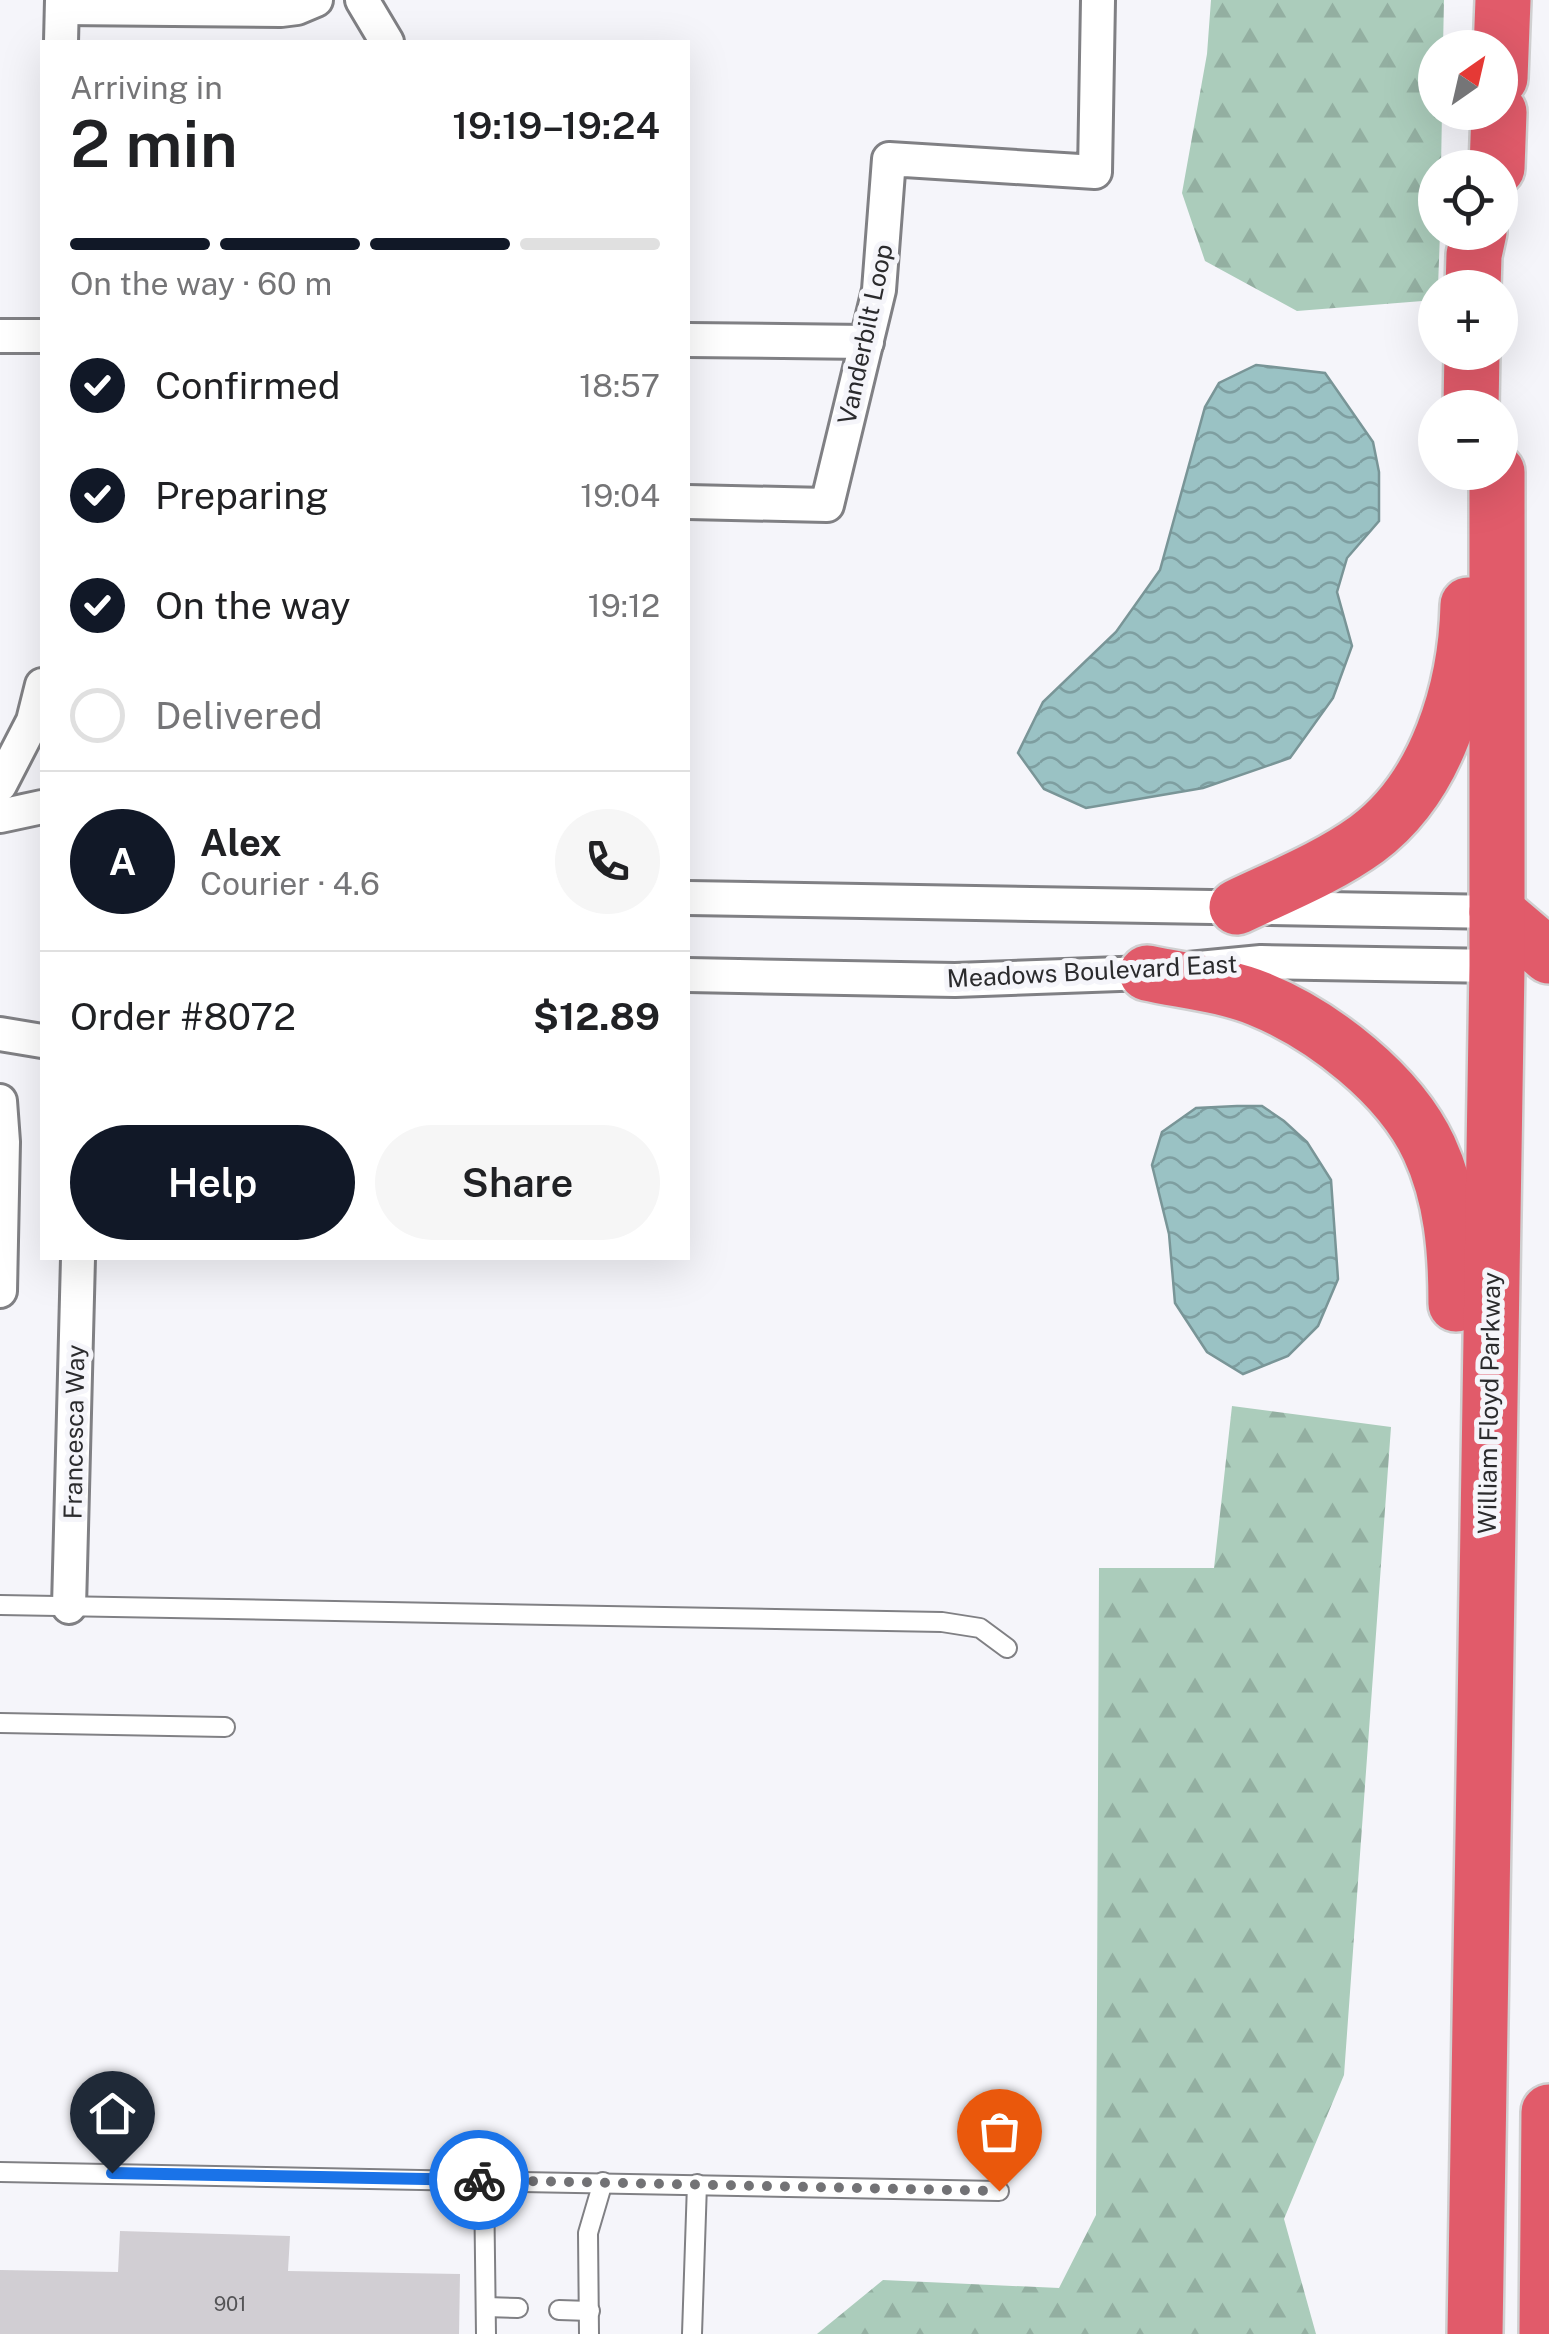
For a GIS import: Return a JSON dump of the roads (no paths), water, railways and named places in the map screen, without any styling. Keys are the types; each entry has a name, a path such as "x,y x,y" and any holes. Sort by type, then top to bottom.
{"highway":[{"path":"1502,30 1503,0"},
{"path":"1236,907 1324,866 1369,838 1406,800 1434,757 1451,712 1467,643 1470,490"},
{"name":"William Floyd Parkway","path":"1474,2334 1483,1731 1536,957 1498,912 1497,490"},
{"path":"1147,973 1258,998 1323,1034 1355,1057 1381,1084 1414,1122 1428,1147 1454,1232 1454,1472 1483,1731"},
{"path":"1547,2334 1549,2112"}],"street":[{"path":"62,40 62,4 281,10 316,0"},
{"path":"362,0 387,40"},
{"name":"Vanderbilt Loop","path":"690,502 826,505 867,342 884,254 889,159 1094,172 1098,0"},
{"path":"0,336 40,336"},
{"path":"690,340 867,342"},
{"path":"0,785 26,735 40,691"},
{"path":"0,816 40,807"},
{"path":"690,898 1498,912"},
{"name":"Meadows Boulevard East","path":"690,975 955,980 1147,973 1261,962 1536,957"},
{"path":"0,1034 40,1041"},
{"path":"0,1101 4,1142 0,1292"},
{"name":"Francesca Way","path":"69,1606 78,1260"}],"lane":[{"path":"0,1605 942,1622 980,1628 1007,1648"},
{"path":"0,1724 225,1727"},
{"path":"0,2172 999,2191"},
{"path":"484,2180 486,2334"},
{"path":"589,2334 588,2233 603,2182"},
{"path":"692,2334 697,2184"},
{"path":"486,2307 518,2308"},
{"path":"559,2310 590,2311"}],"water":[{"path":"1256,365 1325,373 1373,442 1379,472 1379,521 1347,558 1337,592 1352,646 1333,698 1290,758 1203,788 1086,808 1044,789 1018,753 1043,702 1116,632 1160,570 1205,407 1219,383"},
{"path":"1262,1106 1284,1121 1307,1142 1331,1180 1338,1279 1318,1326 1288,1356 1243,1374 1207,1352 1175,1303 1169,1234 1152,1165 1162,1132 1196,1108"}]}
